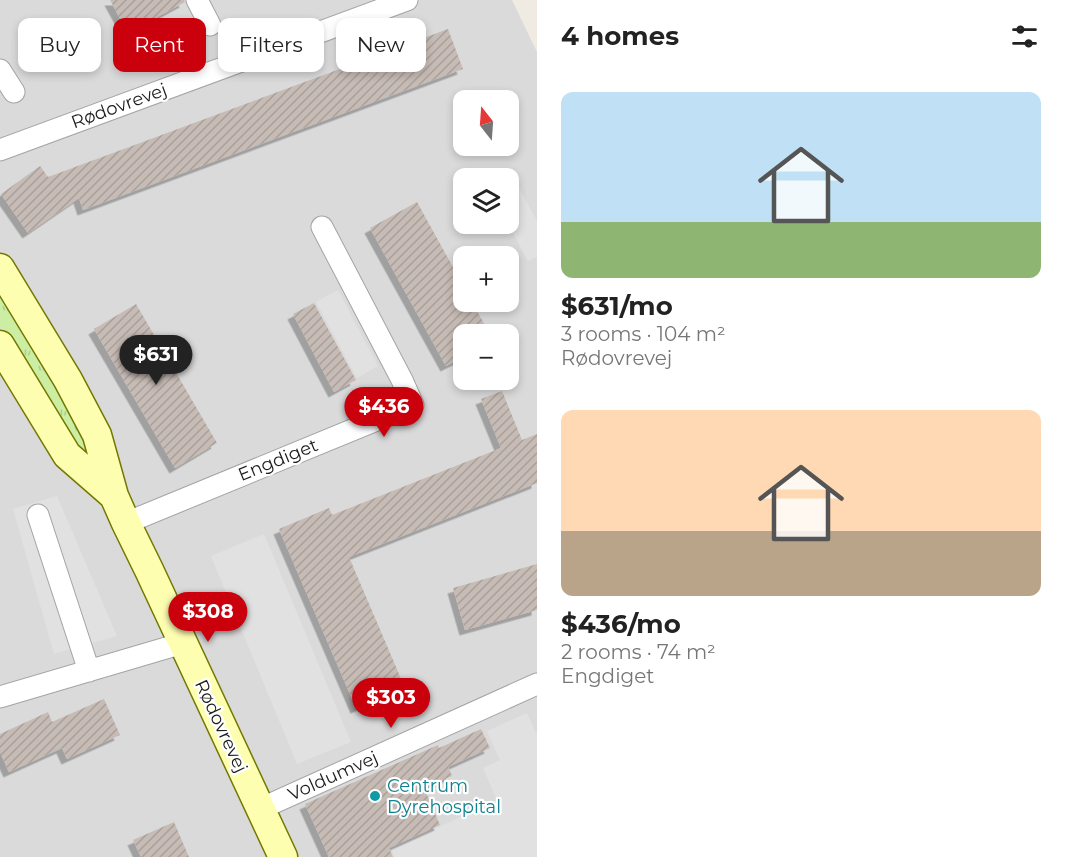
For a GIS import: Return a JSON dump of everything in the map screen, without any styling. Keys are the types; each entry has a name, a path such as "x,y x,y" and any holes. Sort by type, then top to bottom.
{"street":[{"path":"198,0 210,25"},
{"name":"Rødovrevej","path":"0,150 407,0"},
{"path":"0,70 14,92"},
{"name":"Engdiget","path":"126,524 413,405 322,227"},
{"name":"Rødovrevej","path":"0,268 68,380 97,435 114,496 126,524 283,857"},
{"name":"Rødovrevej","path":"0,345 67,455 114,496"},
{"path":"38,515 89,671"},
{"path":"0,697 183,643"},
{"name":"Voldumvej","path":"260,809 537,684"}],"shaded area":[{"path":"0,0 512,0 537,52 537,857 0,857"},
{"path":"519,188 537,221 537,257 528,261 513,234 519,234"},
{"path":"338,290 378,366 357,378 316,302"},
{"path":"57,496 117,636 54,654 13,509"},
{"path":"264,534 351,742 297,764 211,556"},
{"path":"527,713 537,735 537,857 395,857 391,849 497,800 483,768 500,760 487,731"}],"green space":[{"path":"0,281 99,463 67,439 0,326"}],"building":[{"path":"110,0 184,0 185,2 156,18 120,18"},
{"path":"448,29 463,69 83,210 79,198 28,233 1,194 40,166 48,177 336,70 426,72 426,37"},
{"path":"417,202 453,267 453,312 478,312 484,324 453,324 453,362 446,366 370,228"},
{"path":"314,303 356,380 334,392 293,314"},
{"path":"136,304 217,443 175,468 94,329"},
{"path":"502,391 522,440 537,434 537,483 349,557 405,688 356,708 279,529 329,508 332,515 501,448 481,399"},
{"path":"537,564 537,610 465,630 453,588"},
{"path":"104,699 120,735 67,759 62,748 9,772 0,752 0,734 48,712 52,722"},
{"name":"Centrum Dyrehospital","path":"481,729 490,748 448,767 452,776 424,788 440,825 389,848 393,857 329,857 305,804 438,745 439,748"},
{"path":"174,822 189,857 141,857 133,840"}],"place":[{"name":"Centrum Dyrehospital","path":"375,796"}]}
